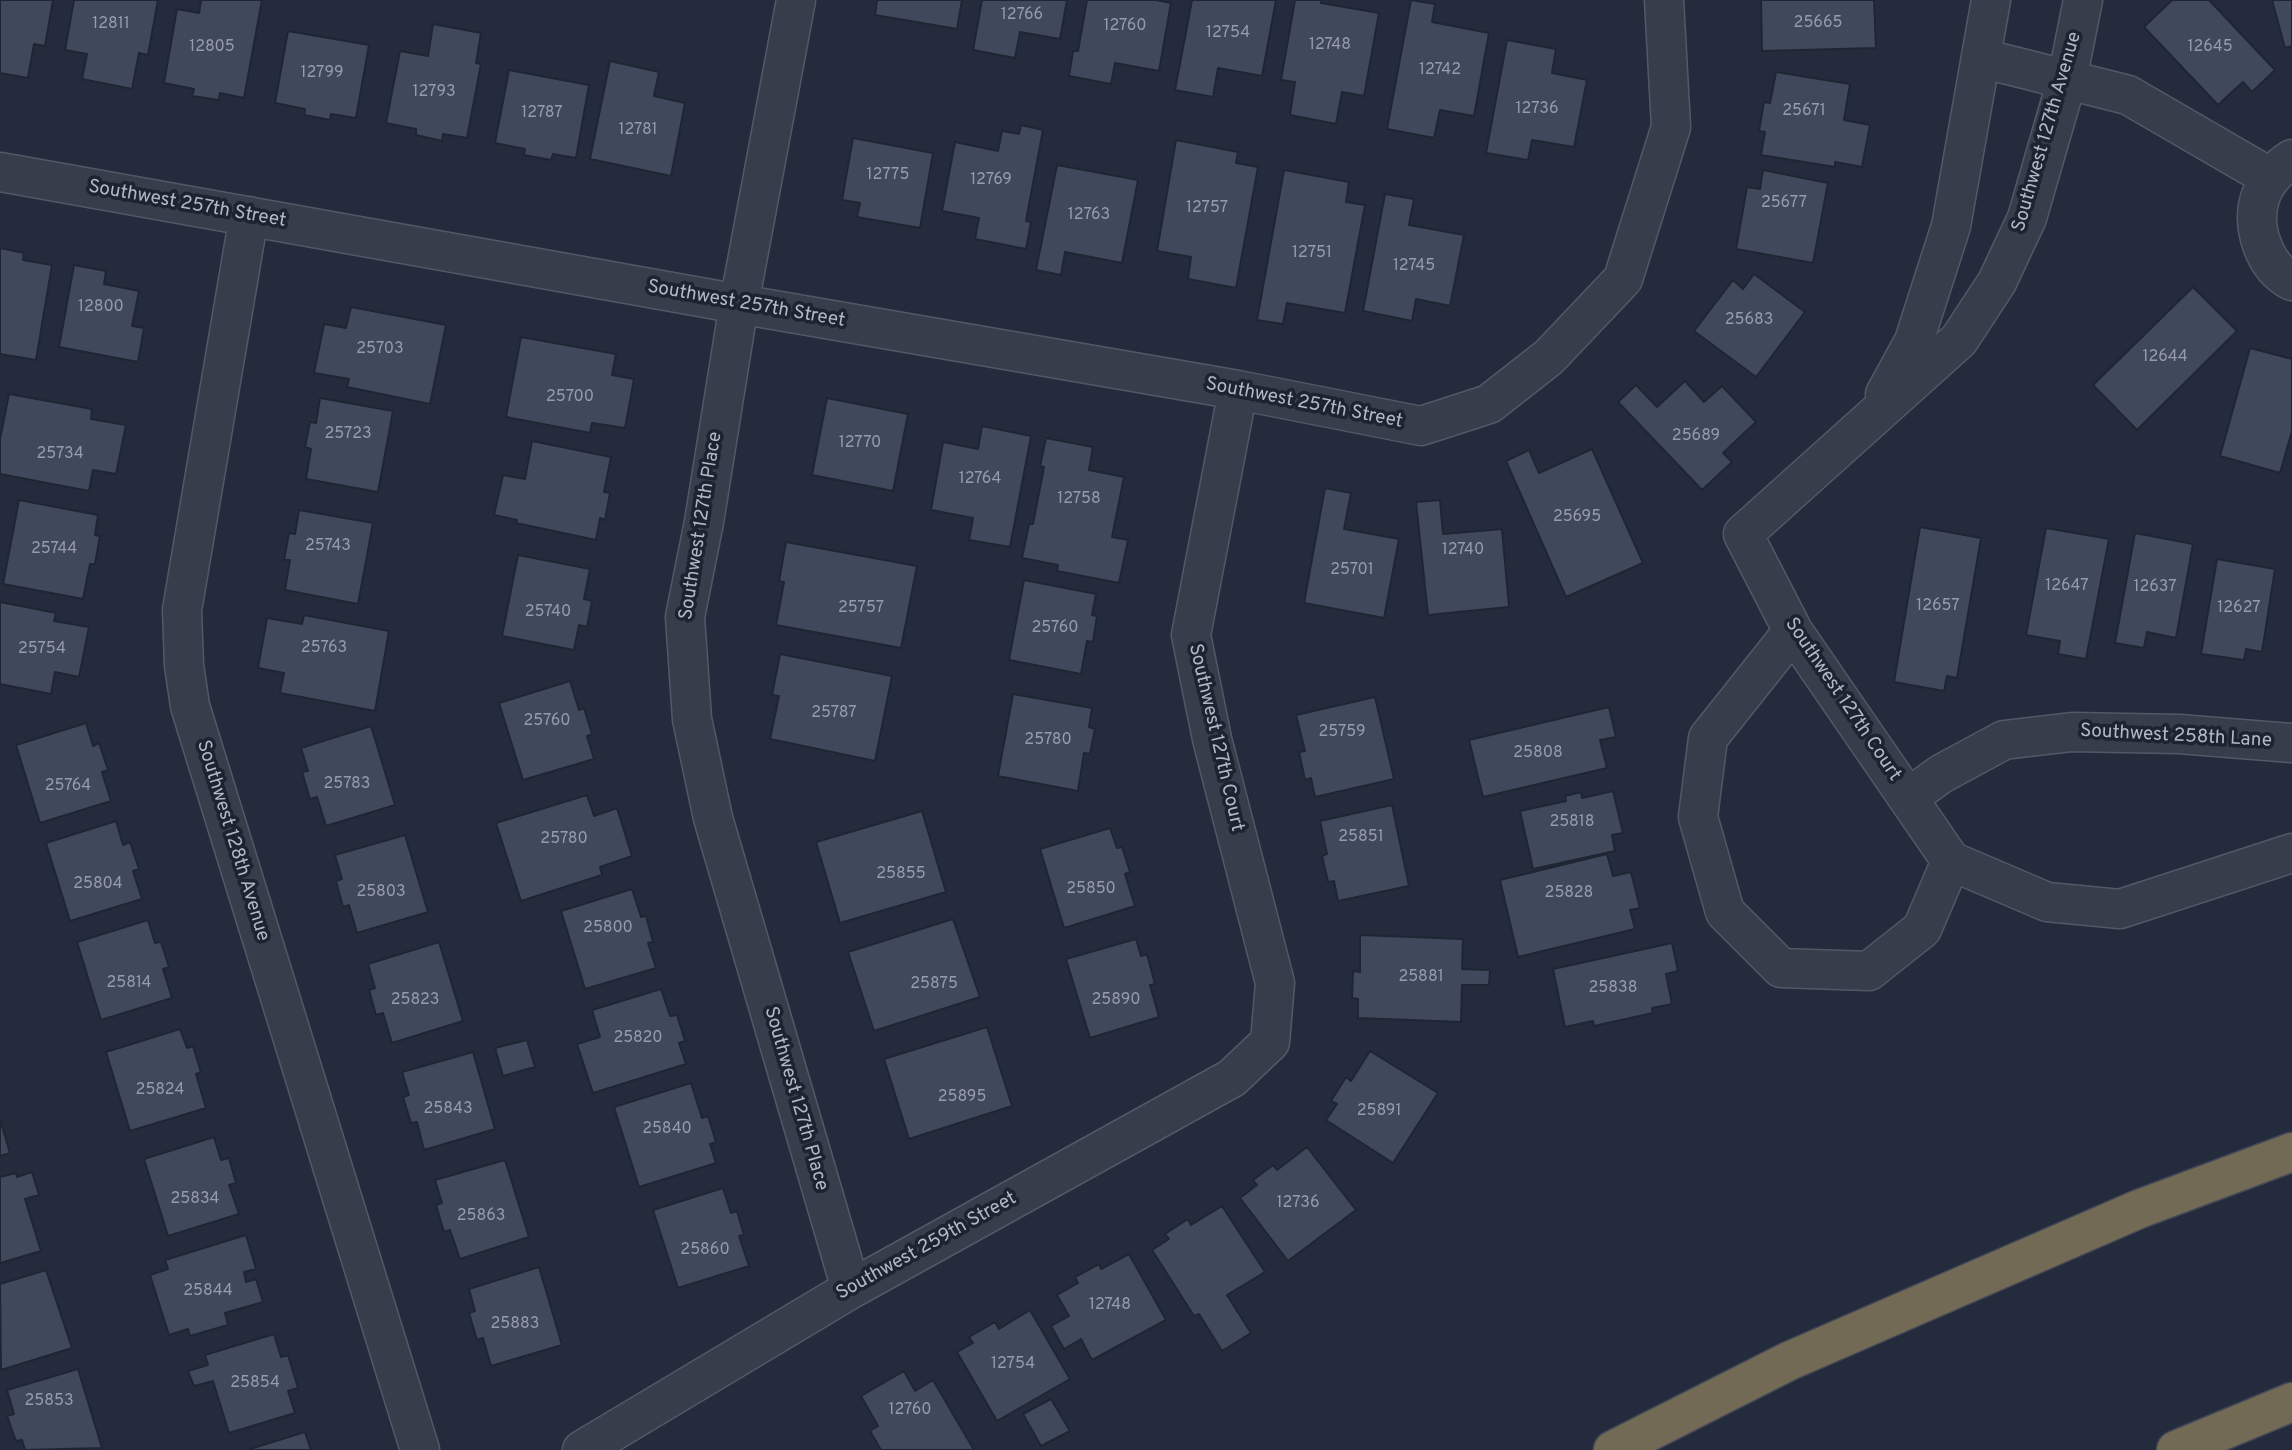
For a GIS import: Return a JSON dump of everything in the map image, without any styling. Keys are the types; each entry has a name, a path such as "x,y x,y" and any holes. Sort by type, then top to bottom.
{"highway":[{"path":"1613,1450 1814,1350 2139,1209 2292,1152"},
{"path":"2176,1450 2292,1402"}],"street":[{"name":"Southwest 127th Place","path":"796,0 738,304 704,522 685,617 692,719 713,818 851,1289"},
{"name":"Southwest 257th Street","path":"0,172 1238,390 1421,426 1489,404 1549,357 1623,279 1671,127 1664,0"},
{"name":"Southwest 127th Avenue","path":"1871,421 1914,341 1951,226 1991,0"},
{"name":"Southwest 127th Avenue","path":"1743,534 1959,340 1997,282 2027,218 2067,80 2083,0"},
{"path":"1981,58 2128,95 2281,168 2260,198 2257,220 2260,243 2271,262 2292,281"},
{"name":"Southwest 128th Avenue","path":"249,216 182,610 184,665 190,705 420,1450"},
{"name":"Southwest 127th Court","path":"1238,390 1191,635 1212,738 1275,983 1270,1042"},
{"name":"Southwest 127th Court","path":"1743,534 1793,631 1951,861"},
{"path":"1793,631 1708,738 1698,817 1725,912 1781,968 1869,971 1922,929 1951,861 2047,902 2120,909 2292,853"},
{"name":"Southwest 258th Lane","path":"1908,798 1941,774 2004,740 2072,732 2179,734 2292,743"},
{"name":"Southwest 259th Street","path":"582,1450 851,1289 1232,1078 1270,1042"}],"building":[{"path":"0,0 53,0 45,46 34,44 28,78 0,73"},
{"path":"74,0 158,0 148,55 139,53 132,89 82,79 87,54 65,50"},
{"path":"201,0 262,0 244,98 220,93 219,100 192,96 194,89 164,83 177,9 199,13"},
{"path":"877,0 962,0 957,29 875,15"},
{"path":"982,0 1067,0 1060,39 1020,32 1015,58 973,50"},
{"path":"1087,0 1156,0 1171,3 1159,71 1115,63 1111,84 1069,76 1073,51 1078,51"},
{"path":"1192,0 1276,0 1262,76 1218,68 1213,97 1175,90"},
{"path":"1295,0 1322,0 1321,3 1379,13 1364,96 1342,92 1336,124 1290,115 1295,82 1281,80"},
{"path":"1411,0 1435,4 1432,22 1489,33 1474,116 1440,110 1434,138 1387,129"},
{"path":"1761,0 1874,0 1876,48 1762,51"},
{"path":"2172,0 2209,0 2275,70 2252,92 2243,82 2218,105 2144,27"},
{"path":"2272,0 2292,0 2292,46 2285,48"},
{"path":"433,24 481,33 476,63 481,64 467,138 443,134 442,141 416,135 416,129 386,123 400,51 428,56"},
{"path":"288,31 369,45 356,118 331,114 330,120 304,115 305,109 275,103"},
{"path":"1507,40 1556,49 1552,73 1587,80 1574,147 1532,140 1528,160 1486,153"},
{"path":"610,61 659,72 654,96 685,103 671,176 590,159"},
{"path":"509,70 589,85 576,158 553,154 551,160 524,155 525,149 495,143"},
{"path":"1776,72 1850,84 1844,120 1870,125 1862,167 1835,162 1835,167 1761,155 1765,132 1759,131 1764,102 1770,103"},
{"path":"1021,125 1043,130 1026,221 1031,222 1026,249 975,239 979,218 942,211 955,142 998,151 1002,131 1019,134"},
{"path":"853,138 933,153 920,228 857,217 860,203 842,200"},
{"path":"1176,140 1238,152 1236,163 1258,167 1236,288 1188,279 1191,257 1157,251"},
{"path":"1057,165 1138,180 1122,263 1065,252 1061,275 1036,270"},
{"path":"1284,170 1349,182 1346,202 1365,205 1345,313 1287,303 1283,324 1257,320"},
{"path":"1763,170 1828,183 1813,263 1736,249 1747,187 1760,189"},
{"path":"1385,194 1414,199 1409,225 1464,235 1450,306 1416,299 1412,321 1363,311"},
{"path":"0,248 24,253 23,260 52,265 36,360 0,354"},
{"path":"74,265 106,271 104,284 139,291 132,326 144,328 138,362 59,347"},
{"path":"1754,274 1805,312 1756,377 1694,331 1733,280 1743,289"},
{"path":"2193,287 2237,331 2137,430 2093,385"},
{"path":"351,307 446,325 430,404 347,387 349,379 314,373 324,324 346,328"},
{"path":"521,337 616,354 612,375 634,379 625,428 592,423 590,433 506,417"},
{"path":"2250,348 2292,359 2292,431 2280,473 2220,456"},
{"path":"1685,381 1704,402 1722,386 1756,422 1723,453 1732,462 1702,490 1618,402 1636,385 1657,407"},
{"path":"9,394 92,409 91,419 126,425 116,474 93,470 89,491 0,474 0,439"},
{"path":"320,398 393,411 378,492 306,479 311,449 305,447 310,422 316,423"},
{"path":"827,398 908,414 893,491 812,475"},
{"path":"982,426 1031,436 1010,547 969,540 973,518 931,510 943,442 978,449"},
{"path":"1046,438 1093,447 1089,470 1124,477 1112,537 1128,540 1119,583 1057,571 1058,565 1022,558 1029,524 1033,524 1044,467 1040,466"},
{"path":"532,441 611,457 604,492 610,493 605,520 600,518 596,540 516,523 517,520 494,515 503,475 525,479"},
{"path":"1592,449 1643,563 1566,597 1506,461 1529,450 1539,473"},
{"path":"1325,488 1351,493 1344,529 1399,539 1384,618 1304,603"},
{"path":"19,500 98,515 95,535 100,536 95,564 90,564 83,599 3,584"},
{"path":"1440,500 1443,534 1502,529 1509,607 1428,615 1416,502"},
{"path":"299,510 373,523 358,604 285,590 290,560 284,560 289,533 295,534"},
{"path":"1920,527 1981,538 1957,678 1947,676 1944,691 1894,682"},
{"path":"2046,528 2109,539 2086,659 2058,654 2060,641 2026,635"},
{"path":"2135,533 2193,544 2176,638 2147,632 2144,648 2115,643"},
{"path":"786,542 917,566 901,648 776,625 784,582 779,581"},
{"path":"518,555 590,569 584,599 592,601 587,627 579,625 574,650 502,636"},
{"path":"2217,559 2275,569 2262,652 2246,649 2244,660 2201,654"},
{"path":"1024,580 1096,594 1092,615 1097,616 1093,642 1087,641 1081,674 1009,660"},
{"path":"0,602 56,613 54,621 89,627 79,677 55,672 51,694 0,684"},
{"path":"304,615 389,631 375,711 280,693 284,673 258,668 267,618 302,624"},
{"path":"780,654 892,676 875,761 770,739 779,696 772,695"},
{"path":"570,681 579,710 584,708 592,734 587,736 594,759 523,780 499,703"},
{"path":"1013,694 1092,708 1089,727 1095,729 1090,754 1084,753 1078,791 998,776"},
{"path":"1375,697 1394,779 1315,797 1311,778 1305,780 1299,752 1305,751 1296,715"},
{"path":"1609,707 1616,737 1600,740 1607,768 1483,797 1469,740"},
{"path":"86,723 93,746 99,743 108,770 102,772 111,801 40,823 16,745"},
{"path":"371,726 395,805 326,826 317,797 310,799 302,772 308,771 301,748"},
{"path":"1613,791 1623,833 1612,835 1615,851 1533,869 1520,811 1566,801 1565,796 1581,792 1582,798"},
{"path":"587,795 594,816 617,808 632,856 600,867 602,875 521,901 496,823"},
{"path":"1392,805 1409,886 1338,901 1334,881 1328,882 1322,856 1327,854 1320,821"},
{"path":"922,811 946,892 840,923 816,842"},
{"path":"116,821 123,845 130,842 139,869 133,871 142,899 70,921 46,843"},
{"path":"1110,828 1117,848 1122,847 1130,872 1125,874 1135,906 1064,928 1040,849"},
{"path":"405,835 428,912 357,933 349,905 343,907 336,881 342,879 335,855"},
{"path":"1607,854 1613,876 1631,872 1640,908 1630,910 1635,929 1518,957 1500,880"},
{"path":"632,889 641,917 646,916 653,942 648,943 656,968 585,989 561,911"},
{"path":"953,919 980,997 874,1031 848,952"},
{"path":"148,920 155,943 161,942 169,967 163,969 172,998 101,1020 77,942"},
{"path":"1360,935 1463,939 1462,969 1490,970 1489,985 1462,985 1461,1022 1358,1018 1358,999 1352,998 1353,971 1360,972"},
{"path":"1136,939 1141,956 1147,954 1155,984 1150,985 1159,1017 1090,1038 1066,959"},
{"path":"439,942 463,1021 392,1043 383,1013 376,1015 369,990 375,988 368,964"},
{"path":"1672,943 1678,971 1666,974 1672,1004 1652,1008 1653,1013 1594,1026 1593,1021 1565,1027 1553,969"},
{"path":"661,989 670,1016 677,1015 685,1041 679,1043 686,1064 593,1093 577,1044 600,1037 592,1010"},
{"path":"987,1027 1012,1106 909,1139 884,1059"},
{"path":"180,1029 187,1048 193,1046 201,1072 196,1074 206,1108 130,1131 106,1052"},
{"path":"527,1040 535,1067 503,1076 495,1048"},
{"path":"1370,1051 1438,1093 1393,1163 1326,1120 1337,1104 1331,1101 1346,1077 1351,1081"},
{"path":"473,1052 495,1129 424,1150 417,1122 411,1123 403,1097 409,1095 402,1072"},
{"path":"691,1083 702,1118 708,1116 716,1142 710,1144 716,1163 639,1187 614,1107"},
{"path":"0,1119 10,1153 0,1156"},
{"path":"214,1137 221,1160 229,1158 236,1183 229,1185 239,1214 168,1236 144,1159"},
{"path":"1307,1147 1356,1210 1288,1261 1240,1198 1257,1185 1253,1180 1273,1165 1277,1170"},
{"path":"505,1160 529,1237 460,1259 450,1230 444,1232 436,1205 442,1203 435,1180"},
{"path":"32,1172 39,1195 25,1199 41,1251 0,1263 0,1177 16,1173 17,1177"},
{"path":"723,1188 731,1213 737,1211 744,1235 739,1236 749,1266 678,1288 653,1210"},
{"path":"1222,1206 1265,1272 1227,1295 1251,1333 1222,1351 1199,1314 1194,1316 1152,1250 1169,1239 1165,1234 1188,1219 1191,1225"},
{"path":"246,1235 256,1269 244,1272 246,1282 256,1279 263,1302 225,1313 228,1325 190,1336 188,1329 169,1335 150,1275 168,1269 165,1260"},
{"path":"1129,1254 1166,1320 1092,1360 1081,1339 1064,1349 1051,1326 1069,1316 1057,1295 1078,1283 1075,1277 1099,1264 1101,1269"},
{"path":"539,1267 562,1345 491,1366 483,1338 477,1340 469,1313 475,1311 469,1289"},
{"path":"46,1270 72,1348 1,1370 0,1284"},
{"path":"1030,1310 1070,1379 997,1421 957,1352 973,1343 969,1337 995,1322 999,1329"},
{"path":"274,1334 281,1357 288,1355 298,1388 288,1391 295,1413 229,1433 213,1381 194,1386 188,1371 208,1365 205,1355"},
{"path":"78,1369 102,1448 25,1450 22,1440 16,1441 7,1416 14,1414 7,1390"},
{"path":"904,1371 915,1391 933,1380 974,1450 881,1450 870,1431 878,1426 861,1396"},
{"path":"1051,1399 1070,1431 1041,1446 1023,1414"},
{"path":"305,1432 311,1450 247,1450"}]}
